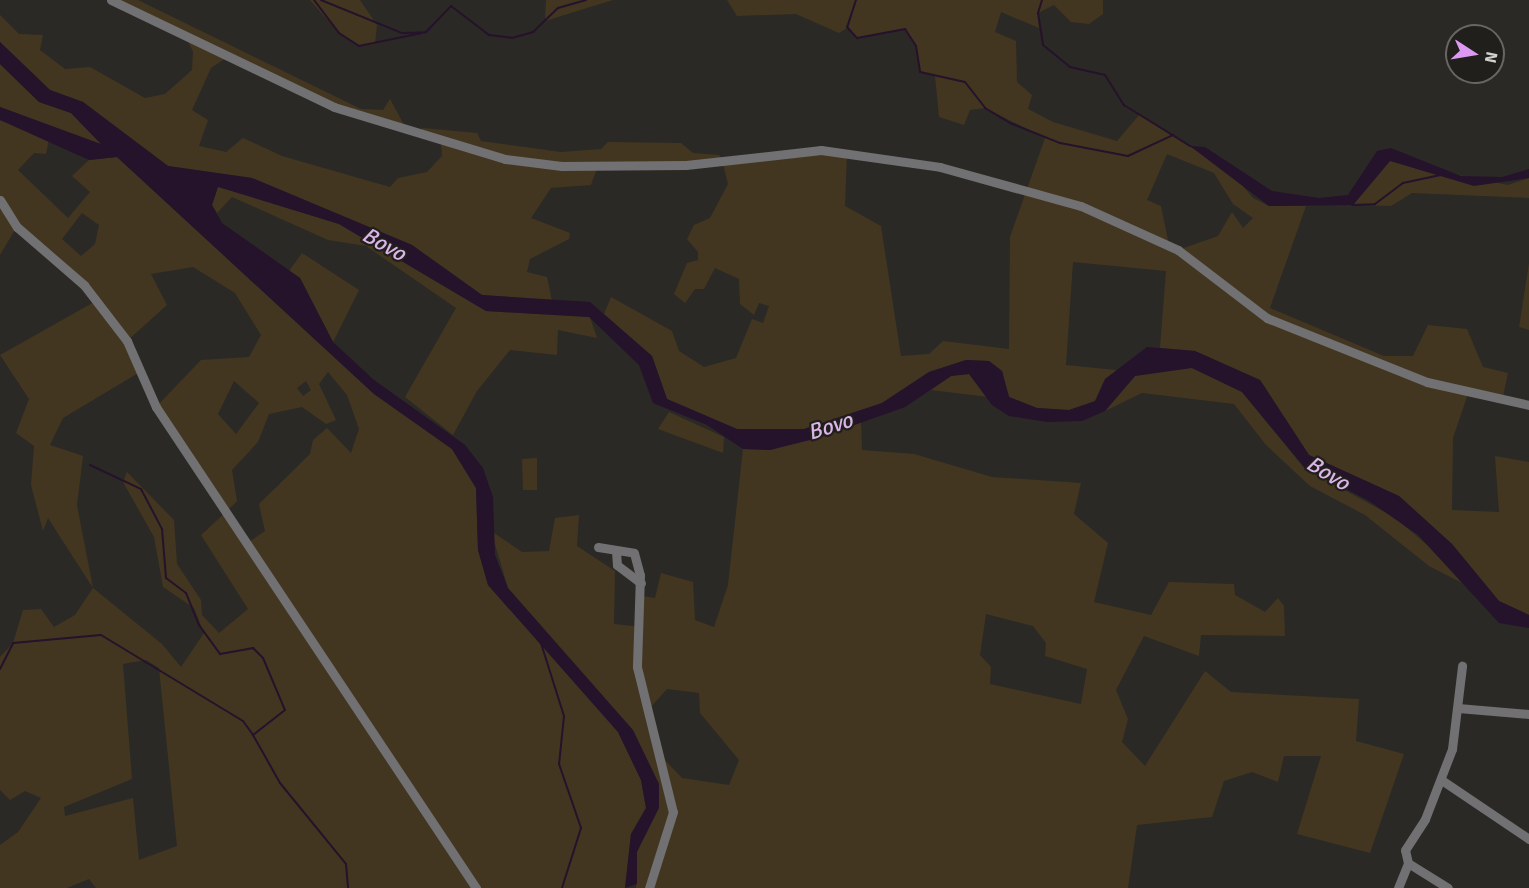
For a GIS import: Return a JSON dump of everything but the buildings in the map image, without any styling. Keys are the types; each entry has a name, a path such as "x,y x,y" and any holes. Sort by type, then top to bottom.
{"street":[{"path":"111,0 333,107 506,159 562,166 686,165 821,150 940,166 1072,203 1178,250 1267,318 1427,382 1529,405"},
{"path":"0,200 16,227 84,285 127,341 156,407 476,888"},
{"path":"598,547 634,553 641,583 637,667 673,812 649,888"},
{"path":"616,551 617,565 641,583"},
{"path":"1398,888 1408,863 1405,850 1443,781 1458,708 1462,666"},
{"path":"1458,708 1529,714"},
{"path":"1443,781 1529,839"},
{"path":"1408,863 1445,887"}],"shaded area":[{"path":"110,0 138,0 361,109 383,110 390,99 408,132 334,107 229,56 211,68 192,110 208,120 199,146 226,152 243,138 282,156 390,187 398,178 427,172 442,156 441,143 411,133 423,128 477,133 481,141 561,152 601,149 608,142 681,143 693,153 719,155 723,160 770,152 847,154 845,206 881,226 901,356 929,354 943,341 1009,349 1010,237 1045,138 985,108 970,110 964,125 939,117 935,76 920,72 916,46 905,29 857,38 847,28 839,33 796,14 737,16 727,0 1103,0 1103,14 1089,24 1071,22 1054,5 1038,13 1039,28 1001,12 995,32 1016,41 1017,82 1032,95 1028,109 1053,122 1117,141 1140,114 1234,175 1253,198 1269,206 1306,206 1270,308 1384,356 1413,356 1428,325 1467,329 1483,367 1508,373 1502,401 1468,394 1453,438 1452,510 1499,512 1495,456 1529,462 1529,615 1499,601 1452,544 1399,496 1309,455 1260,380 1195,351 1160,348 1166,271 1073,262 1066,365 1116,370 1095,402 1069,410 1037,408 1009,397 1002,371 989,361 966,360 929,372 882,403 804,429 737,429 667,399 652,356 604,314 611,297 672,331 679,351 704,367 736,358 752,319 763,323 769,306 759,303 754,315 740,304 739,279 715,268 704,289 695,289 685,303 674,294 687,263 698,260 698,252 687,239 694,225 710,218 728,184 722,160 686,165 599,163 591,185 551,188 531,218 570,233 569,239 530,259 527,272 547,277 552,301 482,295 412,245 252,178 168,166 83,102 50,90 0,42 0,15 19,34 43,35 40,50 65,69 90,67 145,98 165,94 192,70 193,52 185,35","holes":["1167,154 1214,173 1233,204 1253,218 1243,228 1232,212 1218,236 1178,250 1169,245 1161,206 1147,200"]},
{"path":"310,0 360,0 377,25 375,44 359,46 339,33"},
{"path":"546,0 613,0 545,21"},
{"path":"0,64 39,102 71,113 102,145 0,107"},
{"path":"0,120 49,139 46,154 34,153 18,170 68,218 90,192 72,176 89,160 117,157 374,394 452,449 476,488 478,550 488,585 618,732 641,780 646,808 631,834 625,888 96,888 89,879 67,888 0,888 0,845 18,832 41,798 25,791 10,800 0,790 0,657 13,643 23,610 41,609 54,627 75,615 93,588 48,518 43,531 31,485 34,446 16,433 29,399 0,355 96,301 16,228 0,255","holes":["82,213 99,225 95,244 81,256 62,239","193,267 235,293 261,335 249,357 201,360 156,407 227,511 201,535 248,609 219,633 202,615 201,600 177,564 174,520 127,472 123,482 154,537 163,587 194,608 204,633 181,667 162,644 93,588 77,505 83,456 50,445 63,418 140,372 127,341 167,305 151,274","328,372 347,395 359,429 351,453 327,428 313,440 310,454 259,504 265,531 249,542 227,511 237,501 232,470 258,442 269,414 302,407 326,424 336,420 319,384","234,381 259,403 236,434 218,414","306,381 311,390 303,396 297,388","146,660 159,668 177,846 139,860 133,798 65,816 64,807 132,779 123,664"]},
{"path":"1390,161 1508,185 1529,178 1529,198 1412,193 1391,206 1353,205"},
{"path":"218,186 339,224 486,311 590,317 597,338 558,330 557,355 510,350 477,391 453,435 405,397 456,308 366,246 328,240 232,197 217,213 212,205"},
{"path":"302,253 359,290 333,342 300,278 289,271"},
{"path":"1529,263 1529,330 1519,327"},
{"path":"1169,368 1192,368 1242,392 1304,468 1394,517 1439,555 1462,583 1429,566 1365,515 1310,486 1266,445 1234,404 1142,393 1105,411 1135,376"},
{"path":"969,374 988,397 931,390 951,376"},
{"path":"669,412 724,437 723,453 658,429"},
{"path":"861,421 862,450 914,454 992,477 1081,483 1074,514 1108,543 1094,602 1151,615 1169,582 1234,584 1235,595 1265,612 1278,598 1284,606 1285,636 1201,635 1199,656 1144,636 1116,690 1128,719 1122,742 1145,766 1205,671 1231,692 1359,699 1356,741 1404,754 1370,853 1297,834 1321,756 1284,756 1278,782 1252,772 1224,781 1212,817 1137,825 1128,888 636,888 637,852 659,784 508,588 491,531 522,552 549,551 555,518 579,515 577,546 615,571 614,624 642,627 642,596 655,598 661,573 693,582 695,620 714,627 728,585 743,449 770,450","holes":["986,614 1033,626 1046,643 1045,656 1087,669 1081,704 990,684 991,667 980,655","667,689 699,693 700,713 739,760 729,785 682,778 664,759 649,709"]},
{"path":"537,458 537,490 523,490 522,459"}],"water":[{"name":"Bovo","path":"0,42 50,90 83,102 168,166 252,178 412,245 482,295 590,302 652,356 667,399 737,429 804,429 882,403 929,372 966,360 989,361 1002,371 1009,397 1037,408 1069,410 1095,401 1105,379 1147,347 1195,351 1260,380 1309,455 1399,496 1452,544 1499,601 1529,615 1529,628 1499,623 1418,535 1369,501 1305,468 1242,392 1192,368 1135,376 1105,411 1082,421 1047,422 1009,416 992,405 969,374 951,376 905,407 818,438 770,450 743,449 707,425 653,403 639,365 589,317 486,311 339,224 218,187 212,205 222,223 300,278 333,342 374,380 465,445 483,468 493,497 495,555 508,588 633,730 659,784 659,808 637,852 637,884 625,888 631,834 646,808 641,780 618,732 488,585 478,550 476,488 452,449 374,394 117,157 89,160 0,120 0,107 101,144 71,113 39,102 0,64"},
{"path":"1190,146 1205,147 1272,191 1319,198 1348,195 1377,151 1391,148 1461,176 1502,177 1529,169 1529,178 1474,186 1390,161 1353,205 1269,206"}],"waterway":[{"path":"314,0 339,33 359,46 422,33"},
{"path":"321,0 402,33 426,32 451,6 489,35 512,38 533,32 558,8 586,0"},
{"path":"856,0 847,27 857,38 905,29 916,46 920,72 965,82 985,108 1010,123 1060,143 1128,156 1173,135"},
{"path":"1042,0 1038,13 1043,45 1070,67 1105,75 1124,105 1190,146"},
{"path":"1352,205 1375,204 1403,183 1445,174"},
{"path":"90,465 141,489 162,529 166,578 186,593 199,625 220,654 253,648 263,658 285,710 253,735 280,783 346,864 348,888"},
{"path":"0,669 13,643 101,635 243,721 253,735"},
{"path":"540,640 564,716 559,764 581,828 562,888"}]}
